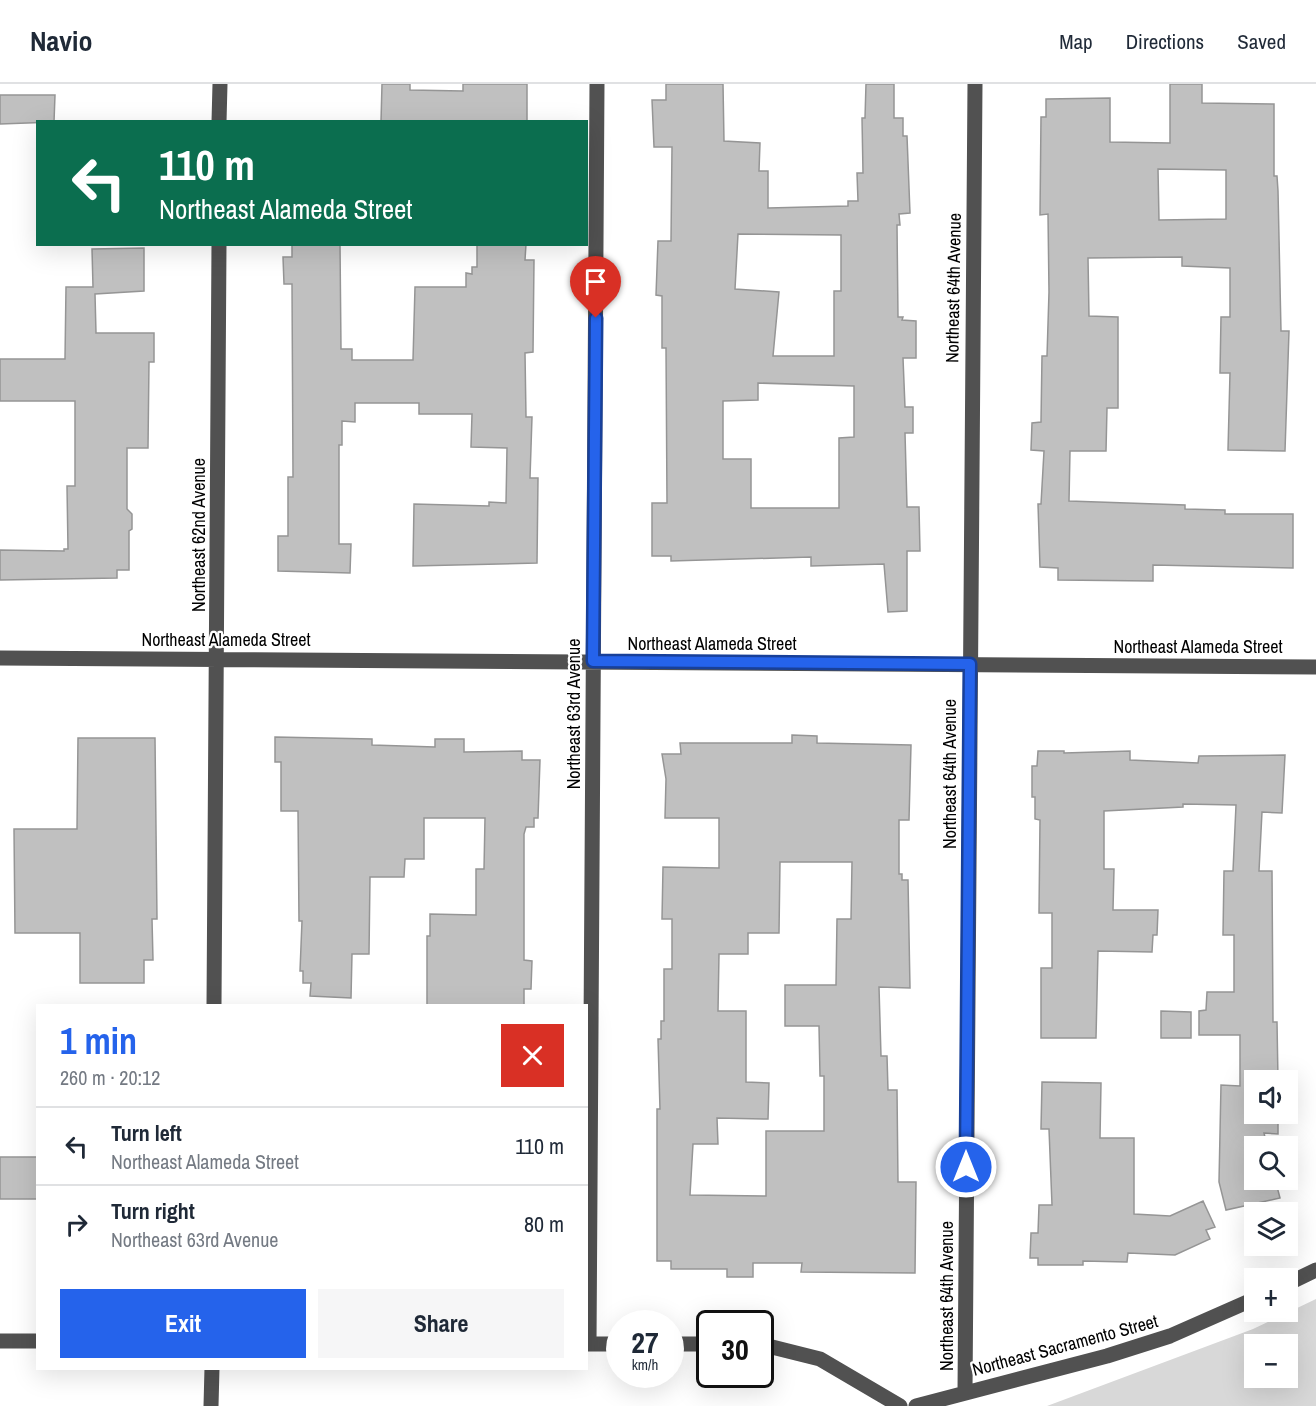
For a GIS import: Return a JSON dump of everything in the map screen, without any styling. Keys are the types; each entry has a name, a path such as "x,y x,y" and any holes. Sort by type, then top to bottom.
{"street":[{"path":"219,120 220,84"},
{"name":"Northeast 63rd Avenue","path":"588,1230 597,84"},
{"name":"Northeast 64th Avenue","path":"965,1392 975,84"},
{"name":"Northeast 62nd Avenue","path":"214,1004 219,246"},
{"name":"Northeast Alameda Street","path":"0,658 1316,667"},
{"path":"1298,1279 1316,1270"},
{"name":"Northeast Sacramento Street","path":"916,1406 1107,1356 1170,1336 1244,1303"},
{"path":"0,1341 36,1341"},
{"path":"588,1344 606,1344"},
{"path":"774,1348 820,1359 900,1406"},
{"path":"211,1406 212,1370"}],"shaded area":[{"path":"1316,1299 1316,1406 1047,1406 1268,1322 1298,1322 1298,1308"}],"building":[{"path":"382,84 410,84 410,90 463,91 463,84 527,84 527,120 381,120"},
{"path":"666,84 723,84 724,141 760,143 759,171 768,171 768,208 848,206 848,201 858,201 857,173 863,173 862,118 865,118 866,84 894,84 894,118 903,118 903,136 907,136 910,213 899,214 900,225 897,225 898,317 903,317 902,320 916,321 916,358 903,358 905,407 913,407 913,433 905,433 907,507 919,507 920,551 907,551 907,611 888,612 884,564 811,566 811,557 671,561 671,556 652,556 652,503 667,503 666,348 662,348 662,296 656,295 658,241 671,241 672,147 654,147 652,100 666,100","holes":["738,234 841,235 841,291 834,291 834,356 773,356 779,292 735,289","758,383 854,386 854,437 839,438 839,508 751,508 751,459 723,459 723,401 758,400"]},
{"path":"1170,84 1202,84 1202,103 1274,104 1274,176 1277,176 1278,191 1281,331 1289,331 1285,451 1228,450 1230,373 1220,373 1221,317 1230,317 1230,268 1182,266 1182,257 1088,258 1089,316 1118,317 1118,408 1107,408 1106,451 1070,451 1069,501 1185,505 1185,509 1225,510 1225,514 1293,514 1293,568 1153,565 1153,581 1058,580 1058,568 1040,567 1038,504 1041,504 1044,451 1031,450 1032,423 1041,422 1042,356 1047,356 1048,214 1040,215 1041,117 1046,117 1046,99 1110,98 1110,142 1170,143","holes":["1158,169 1226,170 1226,219 1159,220"]},
{"path":"0,95 55,95 54,120 0,124"},
{"path":"292,246 340,246 341,349 352,349 352,360 413,360 415,287 466,287 466,273 472,274 472,267 477,267 477,246 526,246 525,260 534,260 533,352 525,353 526,417 532,417 530,478 538,478 537,563 413,566 414,504 489,506 489,502 506,503 507,448 471,447 472,414 419,414 419,403 355,403 355,422 342,421 342,445 339,445 339,544 351,544 350,573 278,571 278,536 288,536 288,477 293,477 292,284 284,284 283,257 292,257"},
{"path":"144,248 144,291 95,294 96,333 154,333 154,362 149,362 148,448 127,448 127,509 132,514 132,529 129,531 129,570 117,570 117,578 0,580 0,550 64,551 68,549 67,486 75,486 75,401 0,401 0,359 65,359 66,287 93,287 92,249"},
{"path":"792,735 817,736 817,743 911,745 909,820 899,820 899,874 902,874 902,880 908,880 910,988 879,987 881,1056 887,1056 888,1090 897,1090 898,1182 916,1182 915,1273 801,1272 802,1263 753,1263 753,1277 727,1277 727,1269 671,1269 671,1261 657,1261 657,1109 660,1109 658,1039 661,1039 661,1021 664,1021 664,969 672,969 672,919 662,919 663,867 719,868 719,818 665,818 666,779 662,754 681,754 680,743 792,743","holes":["780,862 852,862 851,919 837,919 836,985 785,985 785,1026 819,1026 820,1076 824,1076 824,1131 766,1131 766,1196 690,1195 693,1144 718,1144 717,1118 768,1119 769,1083 746,1082 746,1011 718,1011 719,954 748,954 748,933 779,933"]},
{"path":"275,737 372,739 372,745 435,747 435,739 464,739 464,752 522,751 522,760 540,760 538,818 534,818 534,827 526,827 524,834 524,960 532,961 531,989 524,989 524,1004 427,1004 427,936 430,936 430,914 476,915 476,869 484,869 485,818 424,818 424,859 405,859 404,877 370,877 369,954 352,954 351,998 310,996 311,983 303,983 303,971 300,971 302,921 299,921 298,811 281,811 281,762 275,762"},
{"path":"78,738 155,738 157,919 152,919 153,960 144,960 144,983 80,983 80,933 15,933 14,829 77,829"},
{"path":"1038,751 1064,751 1064,753 1130,751 1130,760 1198,763 1199,756 1285,755 1282,813 1262,812 1259,871 1272,871 1273,1022 1277,1022 1278,1070 1244,1070 1244,1124 1278,1124 1278,1134 1264,1133 1265,1136 1244,1136 1244,1190 1278,1190 1280,1198 1262,1202 1244,1202 1244,1206 1226,1210 1219,1182 1221,1085 1240,1086 1240,1035 1199,1035 1199,1011 1206,1010 1207,992 1234,992 1234,935 1223,935 1224,871 1233,871 1236,805 1183,804 1183,807 1104,811 1104,869 1114,869 1113,910 1158,910 1157,935 1153,935 1152,952 1098,951 1096,1038 1041,1038 1041,968 1052,968 1052,913 1039,913 1040,820 1035,819 1035,797 1032,797 1032,766 1037,766"},
{"path":"1161,1011 1191,1012 1191,1038 1161,1038"},
{"path":"1042,1082 1101,1083 1100,1138 1134,1138 1134,1214 1170,1216 1203,1201 1215,1227 1206,1230 1210,1239 1175,1255 1128,1253 1127,1262 1083,1261 1083,1265 1038,1265 1038,1258 1030,1258 1031,1233 1038,1233 1039,1205 1052,1205 1049,1129 1041,1129"},
{"path":"0,1157 36,1157 36,1199 0,1199"}],"route":[{"path":"596,318 593,661 970,664 966,1167"}]}
